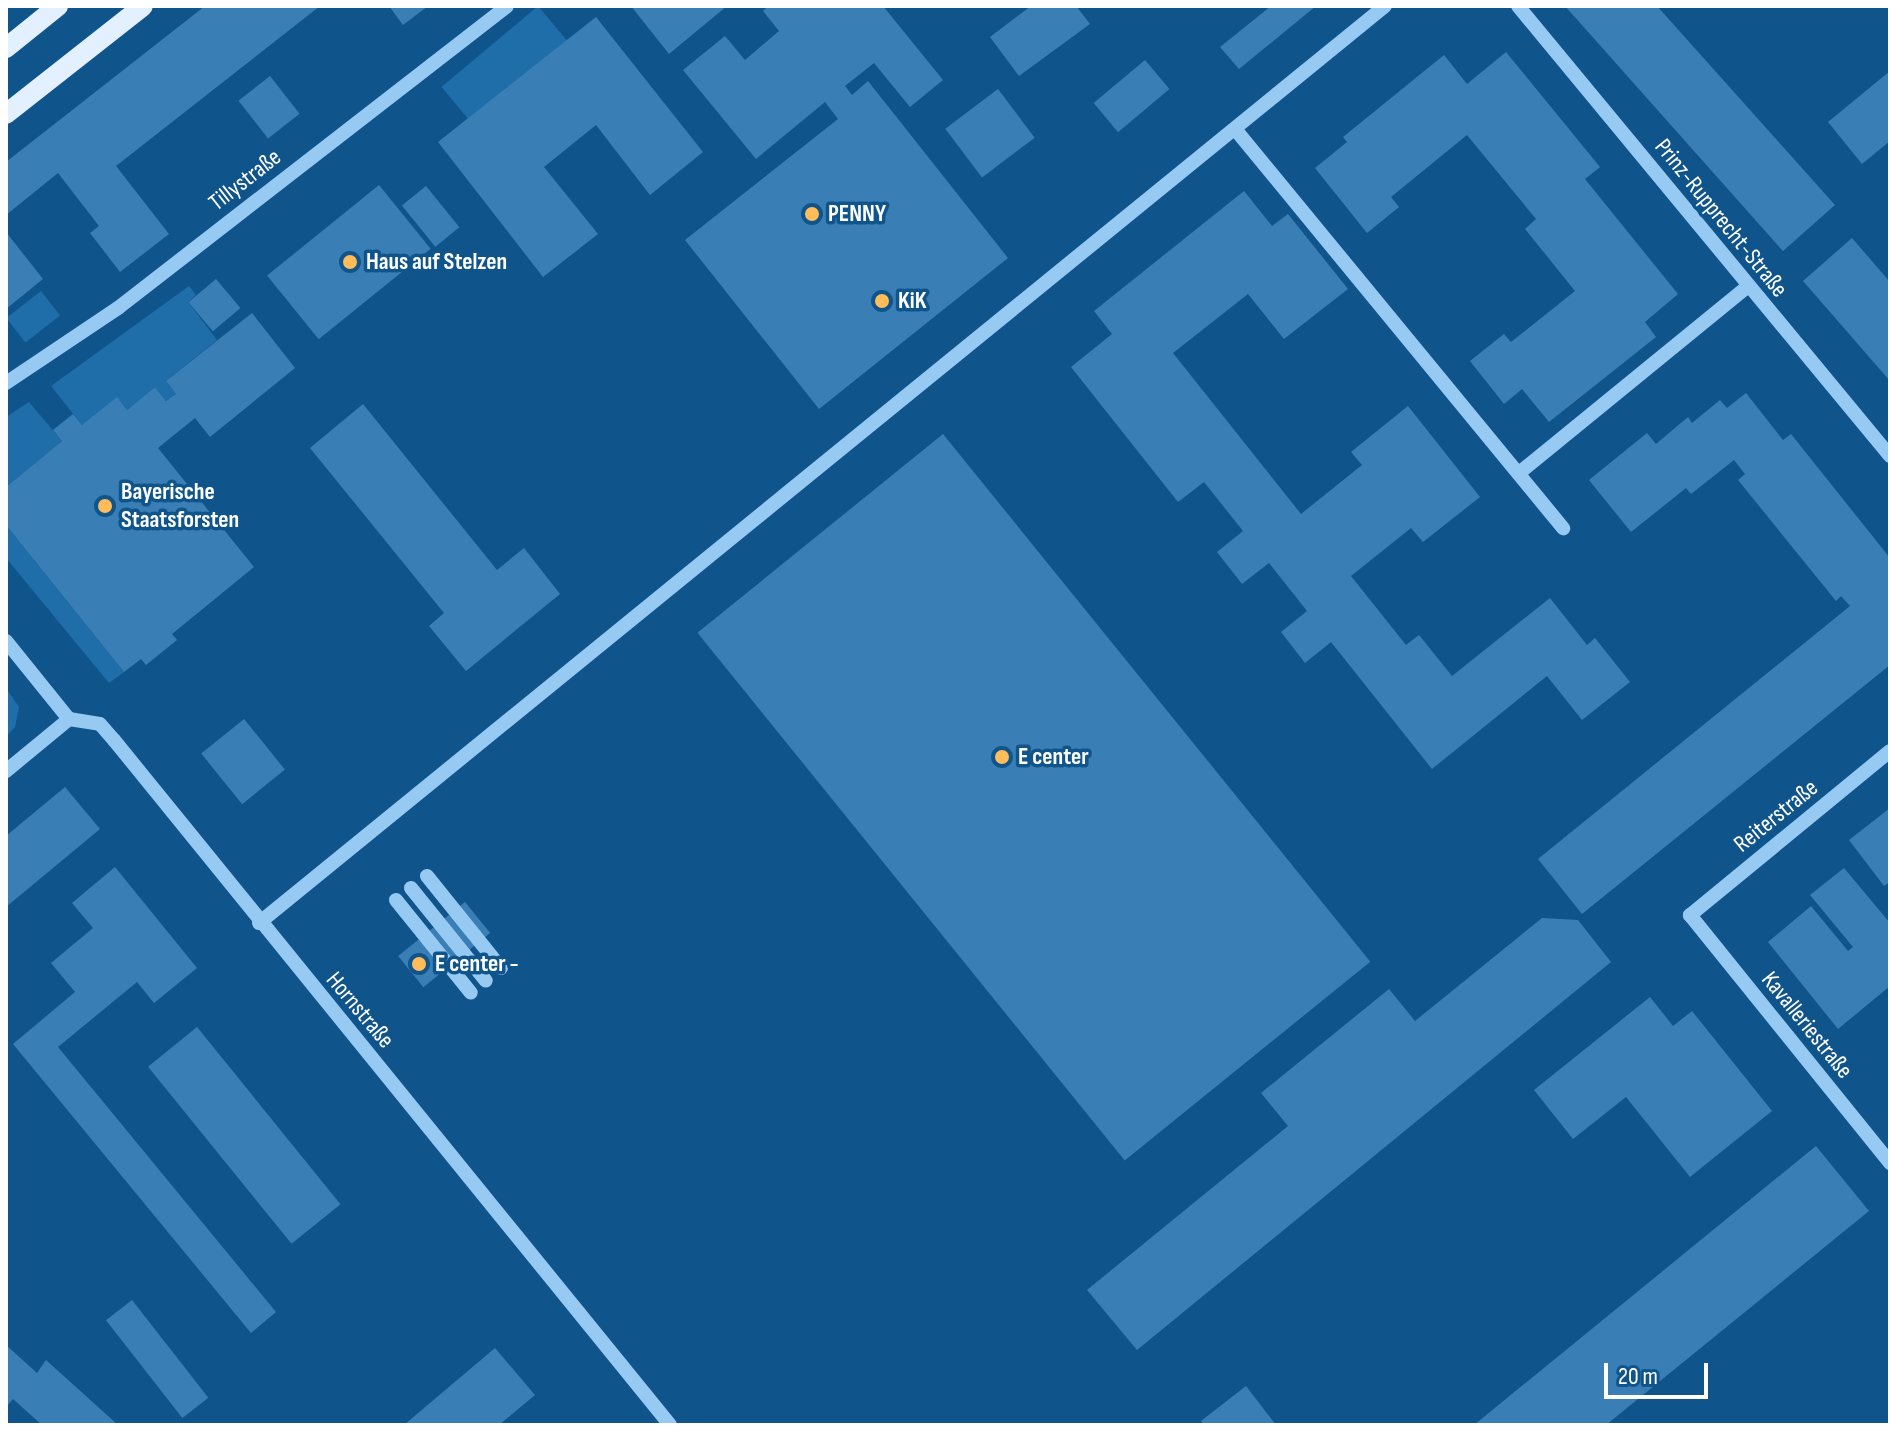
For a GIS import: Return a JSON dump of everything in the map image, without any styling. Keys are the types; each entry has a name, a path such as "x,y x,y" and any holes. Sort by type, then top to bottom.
{"main road":[{"path":"6,48 58,6"},
{"path":"6,114 143,6"}],"street":[{"name":"Tillystraße","path":"6,383 118,308 507,6"},
{"path":"259,923 1385,6"},
{"name":"Prinz-Rupprecht-Straße","path":"1518,6 1890,456"},
{"path":"1235,129 1563,528"},
{"path":"1519,473 1748,286"},
{"path":"6,641 69,719 6,771"},
{"name":"Hornstraße","path":"69,719 100,724 670,1425"},
{"name":"Reiterstraße","path":"1690,915 1890,751"},
{"path":"427,876 501,968"},
{"path":"411,888 486,981"},
{"path":"396,900 471,993"},
{"name":"Kavalleriestraße","path":"1690,915 1890,1163"}],"shaded area":[{"path":"538,6 567,40 470,121 441,87"},
{"path":"189,286 196,295 188,302 217,340 166,381 176,394 166,401 155,387 127,410 82,425 51,386"},
{"path":"41,291 60,315 25,343 6,318"},
{"path":"29,402 62,441 6,487 6,417"},
{"path":"6,525 124,672 109,683 6,558"},
{"path":"6,688 19,707 15,727 6,737"}],"building":[{"path":"205,6 320,6 116,166 169,234 120,272 90,233 99,226 58,173 6,215 6,162"},
{"path":"389,6 428,6 403,25"},
{"path":"631,6 727,6 669,54"},
{"path":"768,6 883,6 943,80 910,107 874,63 845,86 852,95 868,81 1008,258 819,409 685,240 838,119 825,102 756,159 683,70 725,36 745,60 779,31 763,11"},
{"path":"1031,6 1076,6 1090,24 1019,76 990,37"},
{"path":"1271,6 1316,6 1239,69 1220,47"},
{"path":"1565,6 1657,6 1835,205 1783,251"},
{"path":"596,17 703,152 650,195 596,125 544,167 598,234 543,277 438,142"},
{"path":"1506,52 1600,167 1585,179 1678,294 1645,322 1656,337 1549,422 1522,389 1504,404 1470,361 1504,334 1511,342 1575,291 1525,229 1536,219 1467,135 1391,197 1399,207 1367,233 1315,168 1347,142 1343,137 1444,55 1467,84"},
{"path":"1145,60 1169,89 1118,132 1094,103"},
{"path":"1890,71 1890,141 1862,164 1828,122"},
{"path":"270,76 300,114 268,138 238,101"},
{"path":"998,89 1035,138 982,177 945,129"},
{"name":"Haus auf Stelzen","path":"379,185 431,249 319,339 267,276"},
{"path":"426,186 459,227 435,247 402,206"},
{"path":"1244,191 1272,226 1288,214 1348,289 1284,339 1248,294 1173,353 1301,514 1362,465 1351,452 1408,406 1480,497 1423,542 1411,528 1351,576 1406,645 1419,635 1452,676 1550,598 1587,645 1595,638 1630,682 1582,720 1547,676 1432,769 1331,642 1305,663 1281,632 1307,611 1269,563 1242,584 1217,552 1243,531 1204,482 1178,502 1071,367 1112,334 1094,311"},
{"path":"6,232 43,279 6,309"},
{"path":"1852,238 1890,282 1890,381 1803,281"},
{"path":"216,279 240,308 213,331 188,302"},
{"name":"Bayerische Staatsforsten","path":"252,313 295,368 210,437 195,418 158,448 254,567 172,634 177,640 146,665 141,659 124,672 6,525 6,487 62,441 53,430 73,414 82,425 117,397 127,410 155,387 166,401 176,394 166,381"},
{"path":"1746,393 1783,440 1791,434 1890,558 1890,665 1582,914 1538,859 1850,606 1841,596 1836,601 1738,480 1745,474 1734,460 1691,494 1686,488 1631,532 1589,480 1647,433 1656,444 1688,417 1692,423 1720,400 1727,408"},
{"path":"363,404 497,570 524,548 560,594 466,671 429,626 444,613 310,448"},
{"name":"E center","path":"943,434 1370,962 1125,1161 697,633"},
{"path":"244,719 285,770 242,804 201,754"},
{"path":"65,787 100,829 6,907 6,836"},
{"path":"1890,808 1890,882 1884,886 1849,840"},
{"path":"115,867 197,968 154,1003 137,982 58,1047 276,1312 251,1333 13,1044 75,992 51,963 93,928 72,903"},
{"path":"1844,868 1890,923 1890,986 1838,1029 1768,942 1811,906 1848,951 1853,947 1810,895"},
{"path":"465,902 490,933 423,987 398,956"},
{"path":"1542,918 1578,920 1611,962 1137,1350 1087,1290 1288,1126 1261,1093 1389,989 1415,1021"},
{"path":"1650,997 1673,1026 1692,1011 1772,1111 1690,1177 1626,1097 1573,1139 1534,1090"},
{"path":"197,1027 340,1204 292,1244 148,1067"},
{"path":"1816,1146 1869,1211 1606,1425 1474,1425"},
{"path":"132,1300 208,1398 182,1418 106,1320"},
{"path":"6,1345 37,1373 46,1360 118,1425 42,1425 13,1399 6,1407"},
{"path":"495,1348 535,1395 499,1425 404,1425"},
{"path":"1246,1386 1276,1425 1204,1425 1201,1421"}],"place":[{"name":"PENNY","path":"812,214"},
{"name":"Haus auf Stelzen","path":"350,262"},
{"name":"KiK","path":"882,301"},
{"name":"Bayerische Staatsforsten","path":"105,506"},
{"name":"E center","path":"1002,757"},
{"name":"E center -","path":"419,964"}]}
